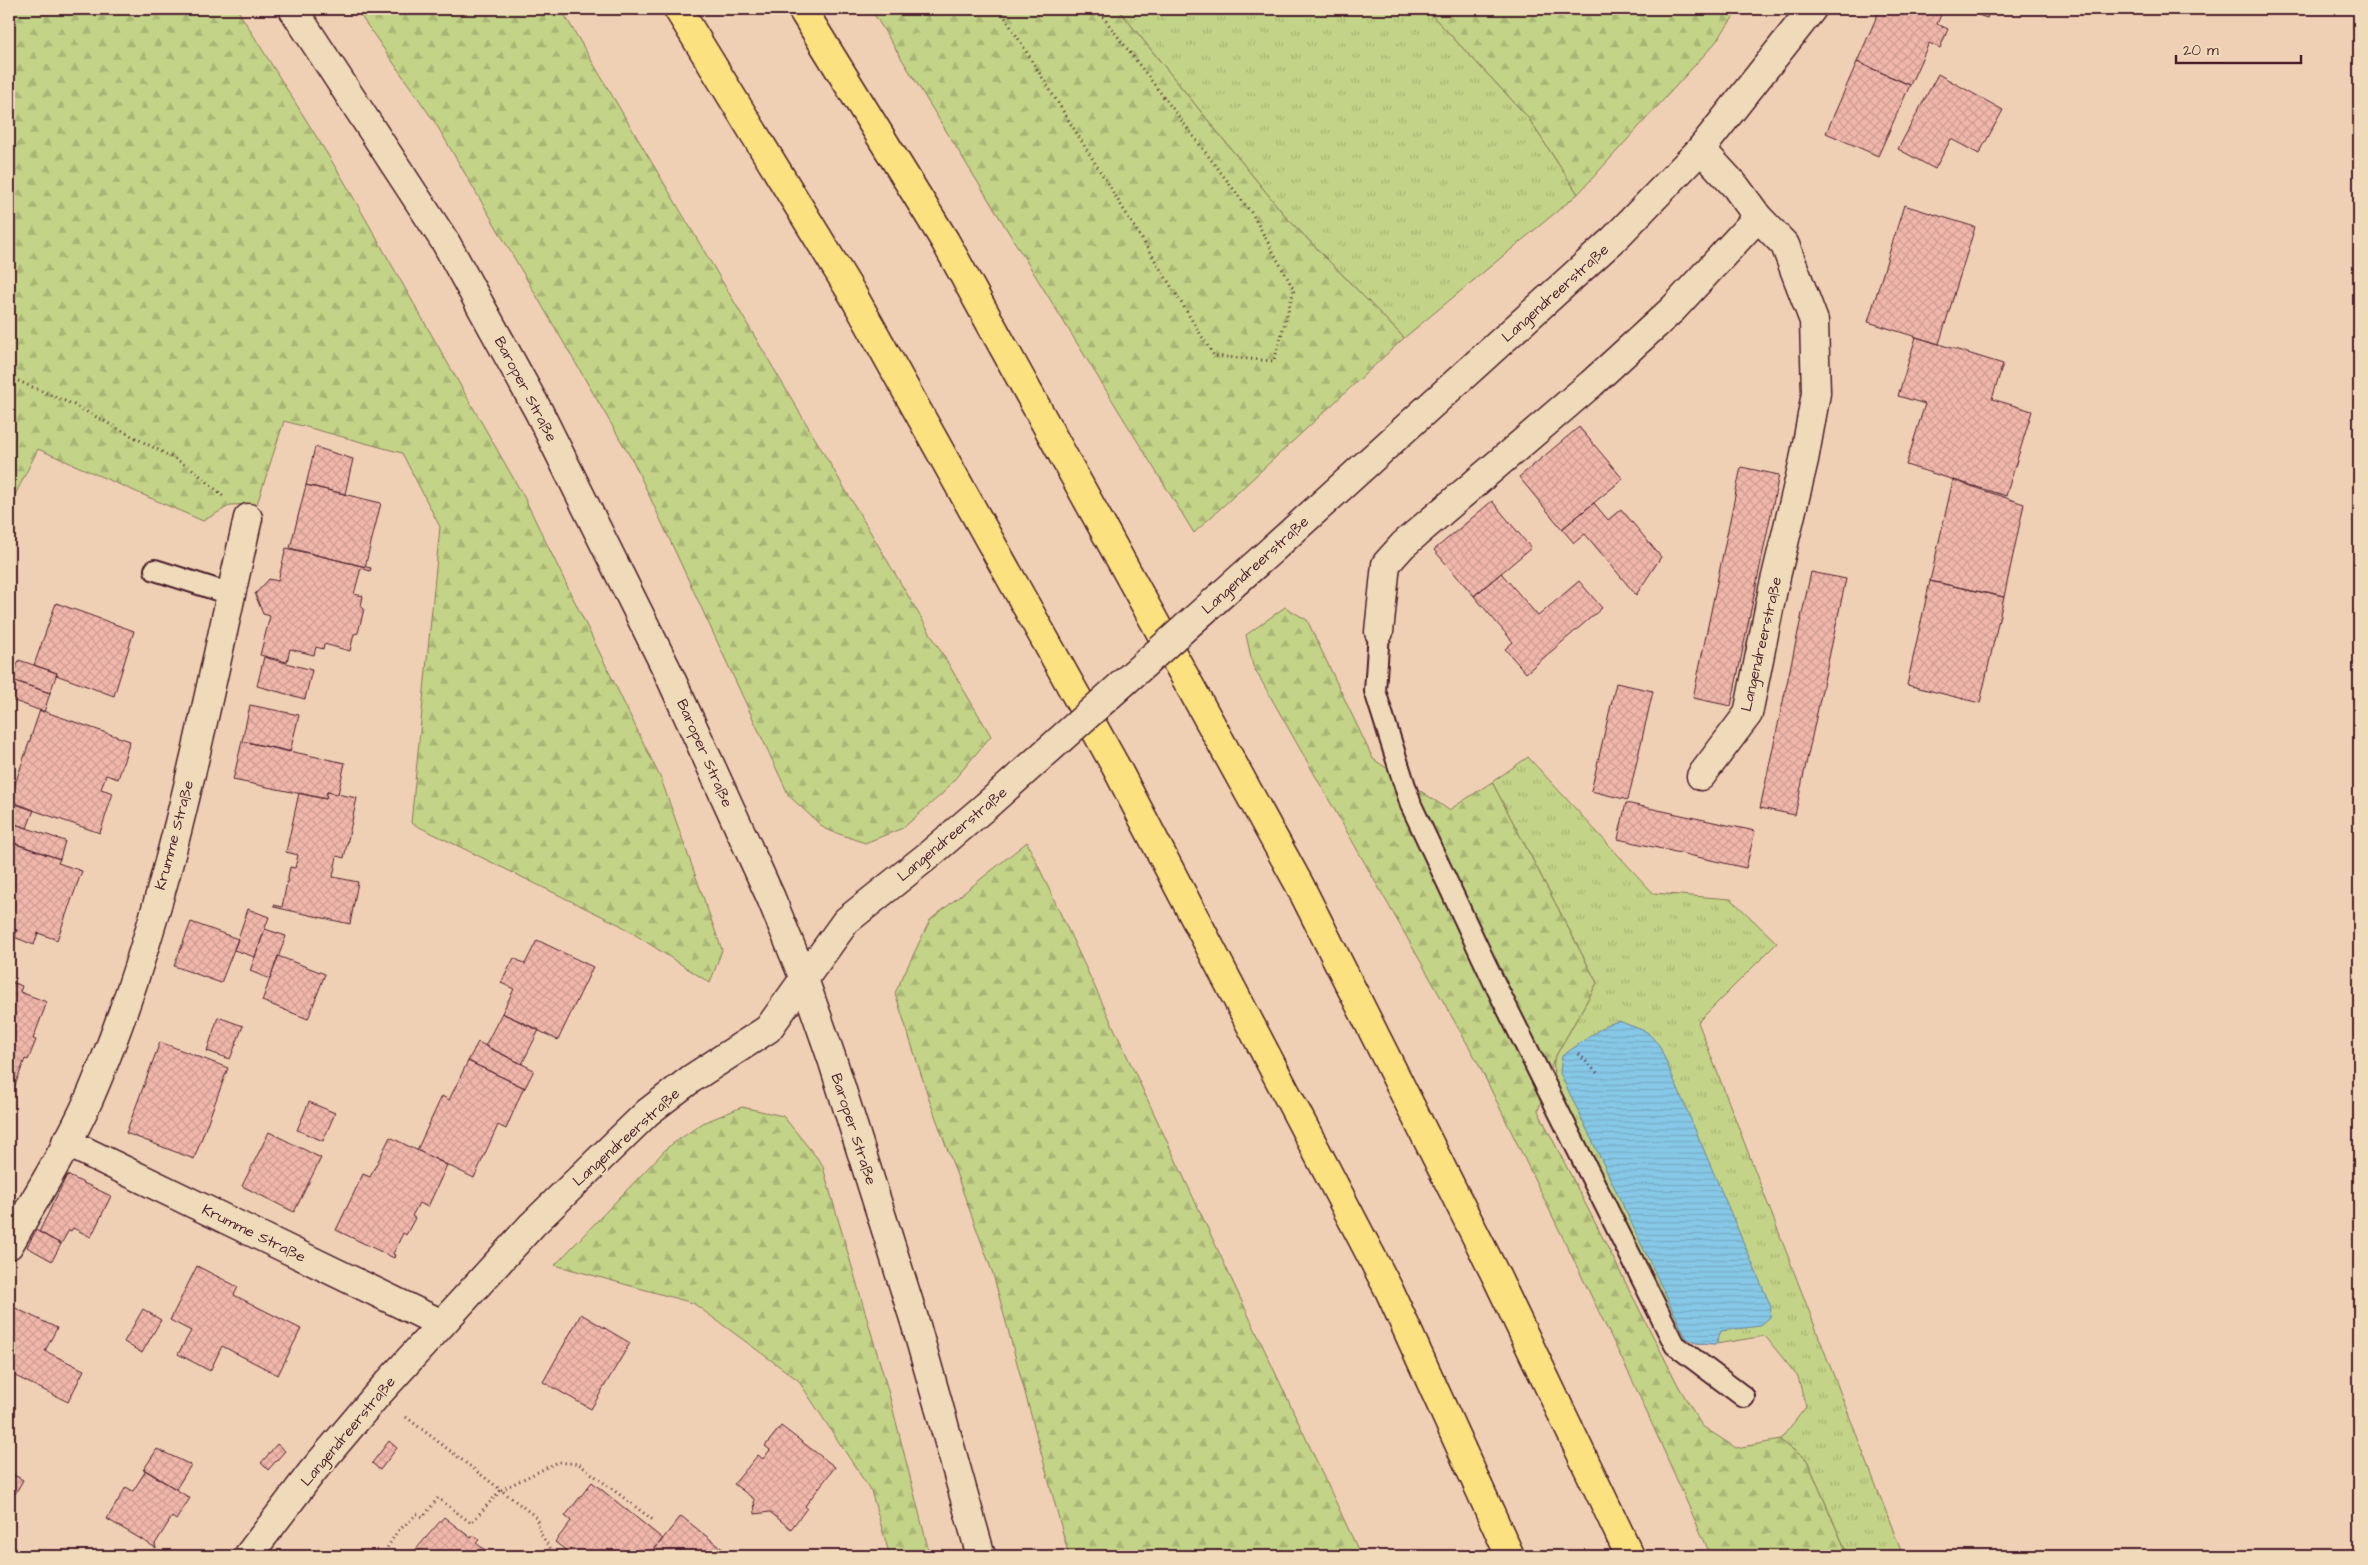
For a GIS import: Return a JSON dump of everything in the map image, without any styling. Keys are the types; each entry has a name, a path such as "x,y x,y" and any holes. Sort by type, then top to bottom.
{"highway":[{"path":"678,9 853,295 1116,767 1389,1290 1510,1556"},
{"path":"802,9 945,240 1299,884 1497,1278 1630,1556"}],"street":[{"name":"Baroper Straße","path":"293,9 446,243 539,412 667,670 772,898 804,979 918,1331 981,1556"},
{"name":"Langendreerstraße","path":"248,1556 312,1472 377,1395 532,1225 648,1112 691,1079 768,1029 846,921 930,854 986,806 1614,239 1701,149 1812,9"},
{"name":"Langendreerstraße","path":"1701,149 1736,187 1758,217 1785,245 1814,321 1816,393 1804,460 1773,589 1748,714 1701,776"},
{"path":"1379,632 1386,564 1403,545 1591,384 1673,309 1758,217"},
{"name":"Krumme Straße","path":"9,1245 95,1087 131,991 181,817 248,518"},
{"name":"Krumme Straße","path":"66,1142 442,1324"}],"lane":[{"path":"155,570 230,594"},
{"path":"1379,632 1375,691 1408,795 1494,982 1675,1344 1744,1397"}],"path":[{"path":"1000,9 1214,356 1274,361 1294,290 1253,215 1097,9"},
{"path":"9,377 74,406 190,467 248,518"},
{"path":"1579,1054 1598,1074"},
{"path":"377,1395 536,1517 541,1534 555,1556"},
{"path":"382,1556 397,1532 417,1514 423,1517 438,1498 471,1523 501,1490 526,1476 558,1462 580,1464 653,1520"}],"green space":[{"path":"9,9 237,9 344,181 524,497 661,779 722,950 710,983 620,925 411,823 440,527 402,453 284,421 257,504 231,505 203,521 38,449 9,507"},
{"path":"356,9 561,9 991,736 943,793 903,828 865,843 825,829 789,796 634,463 436,124"},
{"path":"871,9 1118,9 1286,217 1404,338 1194,533"},
{"path":"1118,9 1426,9 1527,116 1578,194 1404,338 1286,217"},
{"path":"1426,9 1739,9 1715,43 1578,194 1527,116"},
{"path":"1285,607 1307,620 1373,759 1449,810 1492,782 1597,983 1554,1059 1538,1111 1679,1387 1702,1426 1736,1448 1780,1440 1807,1460 1848,1556 1711,1556 1635,1386 1477,1061 1253,666 1246,635"},
{"path":"1528,757 1653,893 1731,899 1777,943 1698,1022 1903,1556 1848,1556 1807,1460 1780,1440 1806,1407 1798,1377 1765,1336 1716,1344 1697,1343 1682,1336 1553,1081 1554,1059 1597,983 1492,782"},
{"path":"1027,842 1361,1556 1069,1556 993,1274 929,1099 895,993 930,920"},
{"path":"742,1107 783,1116 822,1164 889,1394 930,1556 890,1556 871,1491 798,1380 693,1303 555,1265 668,1147 703,1123"}],"water":[{"path":"1619,1021 1647,1032 1659,1045 1771,1307 1770,1317 1760,1326 1721,1331 1716,1344 1697,1343 1686,1338 1560,1073 1562,1056 1606,1025"}],"building":[{"path":"1880,9 1928,9 1941,15 1937,24 1948,29 1940,48 1929,43 1910,85 1857,62"},
{"path":"1980,9 1991,9 1987,18 1978,15"},
{"path":"1857,62 1910,85 1878,156 1826,133"},
{"path":"1938,74 2003,110 1979,154 1951,139 1935,169 1898,149"},
{"path":"1904,205 1975,227 1939,344 1868,322"},
{"path":"1916,337 2003,364 1992,399 2032,411 2006,496 1906,465 1925,404 1898,396"},
{"path":"1579,427 1623,479 1562,529 1519,477"},
{"path":"315,447 353,459 345,494 306,485"},
{"path":"1741,467 1779,475 1731,706 1693,698"},
{"path":"1953,480 2024,504 2004,597 1930,581"},
{"path":"306,485 381,503 365,567 290,548"},
{"path":"1492,501 1531,548 1474,596 1434,550"},
{"path":"1594,503 1608,520 1621,509 1661,557 1636,595 1585,534 1574,543 1562,529"},
{"path":"286,548 371,568 370,571 361,568 354,594 363,596 361,606 364,609 358,633 354,634 350,651 324,644 323,649 316,647 314,655 290,649 287,662 260,655 270,616 263,614 255,594 269,579 278,581"},
{"path":"1811,572 1846,579 1795,815 1760,808"},
{"path":"1501,573 1538,616 1579,581 1602,608 1526,673 1505,649 1513,642 1474,596"},
{"path":"1930,581 2004,597 1980,703 1907,685"},
{"path":"56,603 134,631 114,696 34,665"},
{"path":"264,657 312,670 305,699 257,686"},
{"path":"19,660 57,673 50,693 12,680"},
{"path":"12,680 50,693 44,712 9,699 9,689"},
{"path":"1616,683 1653,691 1628,800 1591,791"},
{"path":"250,705 299,715 290,752 242,741"},
{"path":"40,710 130,741 118,779 106,775 101,789 113,793 100,833 9,802"},
{"path":"242,741 345,763 338,794 327,792 326,799 233,780"},
{"path":"327,792 357,798 344,858 337,856 333,877 358,882 350,924 274,907 274,905 282,907 290,867 295,868 298,855 286,852 299,793 326,799"},
{"path":"13,802 34,810 27,828 9,822 9,813"},
{"path":"1626,803 1755,831 1746,868 1618,839"},
{"path":"9,822 65,841 60,859 9,842"},
{"path":"14,843 60,859 58,863 82,871 57,940 38,933 34,945 14,937 17,930 9,927 9,858"},
{"path":"248,909 269,917 255,957 234,950"},
{"path":"191,922 238,939 221,983 174,966"},
{"path":"9,927 17,930 9,953"},
{"path":"265,929 286,936 270,979 250,971"},
{"path":"537,940 593,967 558,1040 502,1013 514,989 501,983 514,958 525,964"},
{"path":"278,956 325,974 308,1019 262,1001"},
{"path":"9,981 22,986 20,992 47,1002 33,1039 36,1040 28,1060 25,1059 11,1096 9,1095"},
{"path":"502,1013 539,1030 522,1064 485,1046"},
{"path":"218,1017 243,1026 230,1059 207,1051"},
{"path":"160,1042 228,1068 194,1159 126,1133"},
{"path":"478,1042 534,1070 525,1088 468,1061"},
{"path":"468,1061 525,1088 506,1129 498,1125 474,1178 417,1150 442,1096 449,1100"},
{"path":"309,1102 335,1113 323,1141 297,1130"},
{"path":"269,1132 321,1158 294,1212 242,1186"},
{"path":"390,1137 447,1165 428,1207 419,1203 412,1216 415,1218 406,1235 403,1233 393,1254 395,1255 394,1258 336,1230 363,1174 370,1177"},
{"path":"67,1175 111,1196 91,1237 73,1228 71,1231 69,1230 61,1244 39,1232"},
{"path":"36,1230 61,1244 52,1261 27,1247"},
{"path":"197,1266 238,1287 234,1295 301,1329 278,1375 222,1346 210,1371 178,1354 191,1331 170,1320"},
{"path":"9,1305 57,1328 45,1351 84,1370 68,1402 9,1373"},
{"path":"143,1309 161,1320 142,1353 124,1342"},
{"path":"581,1314 630,1343 591,1409 543,1382"},
{"path":"781,1426 835,1467 805,1506 807,1508 791,1529 770,1512 755,1514 754,1499 734,1484 758,1455 763,1459 770,1450 765,1446"},
{"path":"389,1441 397,1448 380,1470 372,1463"},
{"path":"277,1444 285,1451 268,1470 261,1463"},
{"path":"157,1449 191,1465 176,1489 144,1469"},
{"path":"143,1469 190,1498 176,1520 172,1517 155,1544 156,1548 107,1519 126,1487 133,1491 145,1472"},
{"path":"9,1472 23,1480 15,1494 9,1490"},
{"path":"592,1482 663,1539 649,1556 573,1556 555,1542 571,1521 565,1516"},
{"path":"681,1516 725,1551 721,1556 649,1556"},
{"path":"444,1517 471,1538 473,1535 479,1540 476,1543 493,1556 410,1556"}]}
